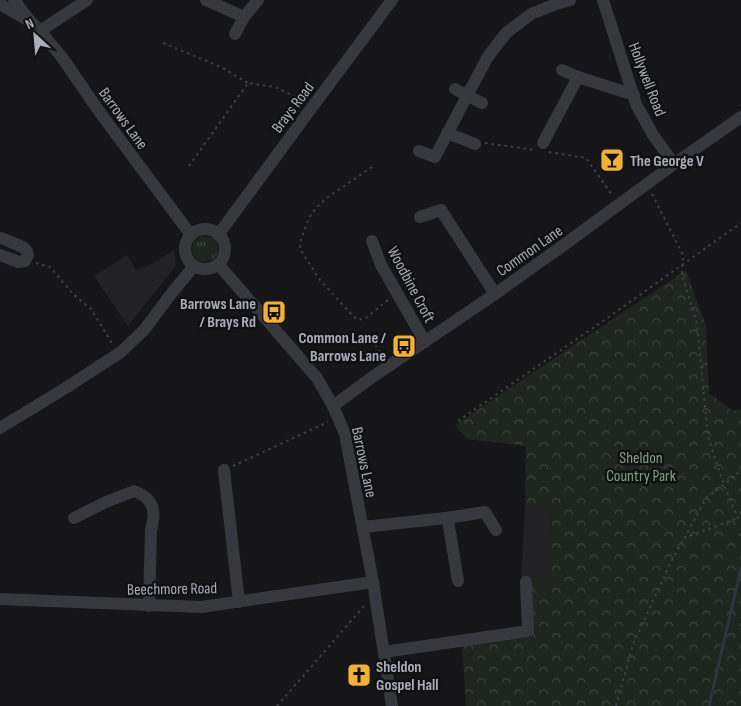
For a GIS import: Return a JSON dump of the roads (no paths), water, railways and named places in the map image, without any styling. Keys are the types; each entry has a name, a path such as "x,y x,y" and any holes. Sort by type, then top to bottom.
{"street":[{"name":"Barrows Lane","path":"14,0 61,56 100,114 191,235"},
{"path":"40,31 87,0"},
{"path":"206,0 244,17"},
{"path":"235,34 244,17 258,0"},
{"name":"Brays Road","path":"218,234 392,0"},
{"path":"420,151 435,157 487,58 506,33 531,14 570,0"},
{"name":"Hollywell Road","path":"603,0 636,104 653,136 674,164"},
{"name":"Barrows Lane","path":"0,4 30,21"},
{"path":"562,70 578,78 634,95"},
{"path":"544,149 578,78"},
{"path":"455,89 482,103"},
{"name":"Common Lane","path":"336,412 389,366 561,248 741,117"},
{"path":"447,133 475,144"},
{"path":"420,217 441,210 495,294"},
{"path":"204,229 218,234 222,239 225,250 218,264 206,269 194,266 186,257 185,252 187,240 191,235 204,229"},
{"path":"0,239 25,249 28,253 26,259 22,262 0,255"},
{"name":"Woodbine Croft","path":"372,241 381,265 425,342"},
{"name":"Barrows Lane","path":"218,264 317,378 336,412 345,434 373,582 392,706"},
{"path":"0,428 118,354 144,330 194,266"},
{"path":"224,470 239,602"},
{"path":"74,518 106,502 134,492 143,495 151,503 154,519 151,531 149,606"},
{"path":"363,527 485,512 496,530"},
{"path":"446,518 448,520 458,582"},
{"name":"Beechmore Road","path":"0,600 201,607 373,582"},
{"path":"384,652 528,631 526,582"}],"waterway":[{"path":"709,706 741,568"}],"place":[{"name":"The George V","path":"612,160"},
{"name":"Barrows Lane / Brays Rd","path":"274,312"},
{"name":"Common Lane / Barrows Lane","path":"404,346"},
{"name":"Sheldon Gospel Hall","path":"359,675"}],"park label":[{"name":"Sheldon Country Park","path":"641,466"}]}
